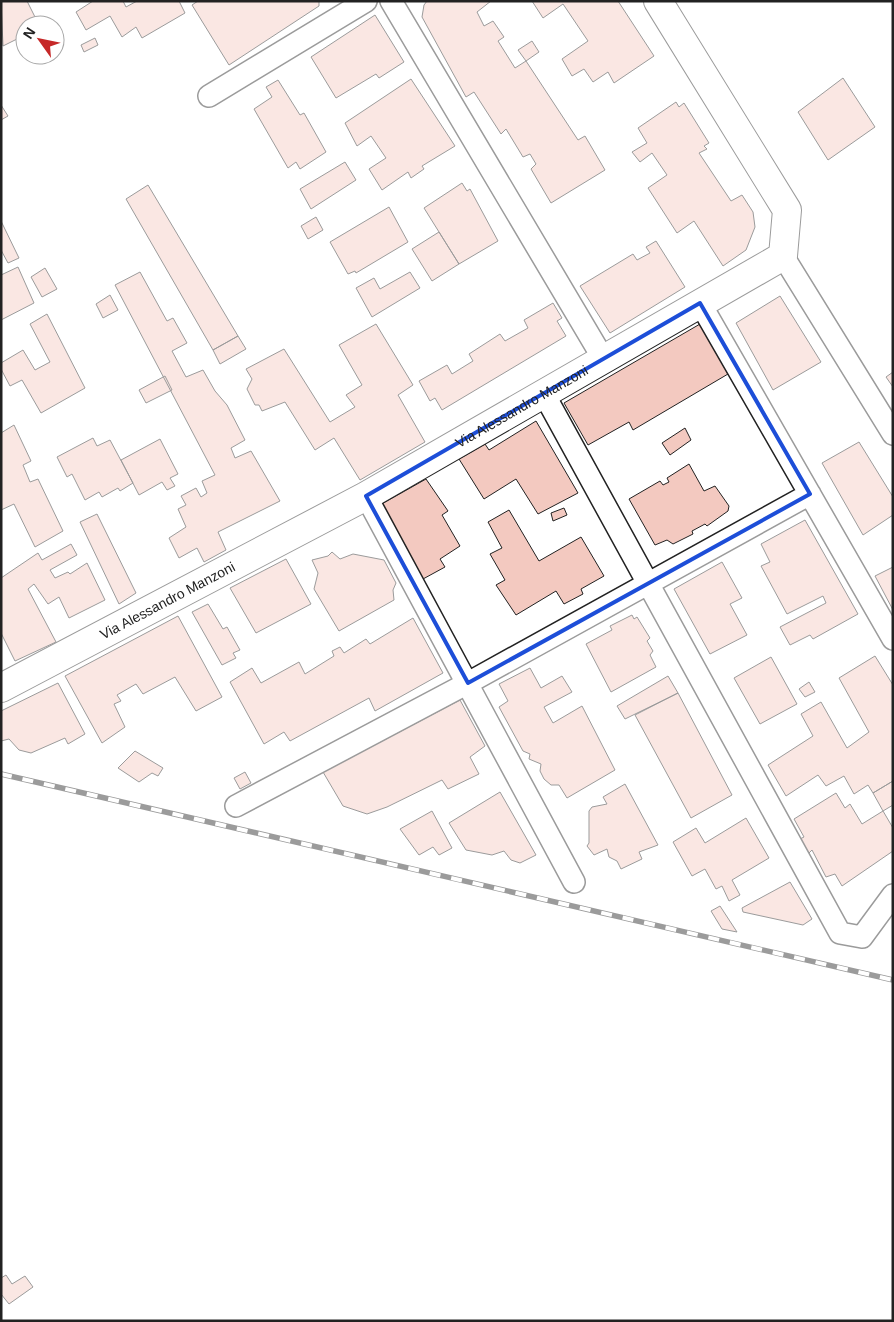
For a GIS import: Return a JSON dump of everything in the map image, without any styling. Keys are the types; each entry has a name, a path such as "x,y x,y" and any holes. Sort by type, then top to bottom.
{"main road":[{"path":"666,4 787,210 783,256"},
{"name":"Via Alessandro Manzoni","path":"1,688 366,496 783,256"}],"street":[{"path":"210,96 366,1"},
{"path":"391,1 604,360"},
{"path":"783,256 893,434"},
{"path":"700,303 893,639"},
{"path":"544,394 649,582 840,933 862,937 893,895"},
{"path":"236,806 468,683 810,494"},
{"path":"366,496 574,882"}],"highlighted area":[{"path":"700,303 810,494 468,683 366,496"}],"building":[{"path":"1,1 27,1 34,15 15,15 15,40 3,46"},
{"path":"93,1 123,1 126,7 137,1 179,1 185,13 142,38 136,27 122,37 110,16 86,30 76,12"},
{"path":"198,1 319,1 319,6 229,65 192,5"},
{"path":"427,1 491,1 477,12 484,26 493,21 504,37 498,41 515,68 526,61 578,140 585,136 605,170 551,203 531,169 536,164 530,154 523,157 506,129 501,134 474,92 466,97 422,17 424,5"},
{"path":"532,1 618,1 654,56 614,83 608,72 593,82 584,69 572,76 562,59 588,41 563,4 543,18"},
{"path":"375,15 404,62 379,78 376,74 336,98 311,57"},
{"path":"95,38 98,45 84,52 81,45"},
{"path":"532,41 539,52 526,61 518,50"},
{"path":"843,78 875,127 828,160 798,112"},
{"path":"411,79 455,146 422,166 424,169 411,178 408,172 382,190 369,169 386,158 371,136 357,146 345,123"},
{"path":"278,80 300,115 304,113 326,152 300,169 296,162 288,168 254,109 272,97 266,87"},
{"path":"676,102 679,107 684,103 709,143 704,146 707,149 699,153 731,201 742,195 753,212 755,227 746,250 723,266 694,221 677,233 648,188 667,175 652,153 640,162 632,152 647,143 638,128"},
{"path":"1,105 8,116 1,120"},
{"path":"345,162 356,180 311,209 300,189"},
{"path":"462,183 467,191 470,189 498,241 459,264 424,208"},
{"path":"148,185 238,336 213,350 126,199"},
{"path":"389,207 408,242 356,273 355,271 348,274 330,242"},
{"path":"316,217 323,230 308,239 301,226"},
{"path":"1,221 19,258 8,263 1,250"},
{"path":"439,232 459,264 432,281 412,249"},
{"path":"656,241 685,287 610,333 580,286 633,254 637,260 650,253 646,247"},
{"path":"18,267 34,303 1,320 1,275"},
{"path":"45,268 57,289 42,297 31,277"},
{"path":"140,272 167,321 173,318 187,343 172,351 186,377 203,370 215,391 227,405 245,440 231,448 235,458 251,451 280,501 218,532 226,550 204,562 197,548 179,558 169,538 186,527 178,509 186,505 181,496 196,488 201,497 207,493 202,481 215,475 115,285"},
{"path":"410,272 420,288 372,317 356,288 374,278 380,289"},
{"path":"110,295 118,310 103,318 96,304"},
{"path":"780,296 821,362 773,390 736,323"},
{"path":"553,303 562,318 557,321 566,336 442,410 435,398 430,401 419,381 447,365 452,374 473,361 469,354 500,334 505,341 528,328 524,320"},
{"path":"47,314 85,388 41,413 22,380 10,386 1,369 1,363 23,350 35,370 50,362 30,324"},
{"path":"376,324 413,385 398,395 425,442 360,480 334,438 315,450 285,402 262,411 259,405 255,405 247,389 252,379 246,369 284,349 330,422 355,407 346,395 362,385 339,345"},
{"path":"700,324 728,374 633,430 629,422 588,445 564,403"},
{"path":"238,336 246,349 220,364 213,350"},
{"path":"893,372 893,387 886,377"},
{"path":"165,376 172,390 146,403 139,390"},
{"path":"536,421 578,493 538,514 516,479 484,499 459,459 485,444 489,450"},
{"path":"14,425 31,461 23,465 30,482 38,479 63,531 35,547 14,504 1,510 1,433"},
{"path":"685,428 691,440 670,455 662,443"},
{"path":"93,438 97,446 110,440 133,483 120,491 118,488 102,497 99,492 85,500 72,474 67,477 57,457"},
{"path":"160,439 178,474 170,478 175,486 167,490 162,482 139,495 121,460"},
{"path":"859,442 893,497 893,515 863,535 822,463"},
{"path":"689,464 704,491 715,486 729,506 728,511 707,526 705,524 692,531 693,534 673,544 667,540 655,545 629,499 660,481 663,485 669,482 667,478"},
{"path":"426,479 448,511 442,515 460,546 440,559 445,567 423,579 380,505"},
{"path":"564,508 567,515 553,521 551,513"},
{"path":"509,510 539,561 581,537 604,576 581,589 583,594 564,604 556,591 516,615 496,585 505,580 490,554 502,548 488,522"},
{"path":"97,514 136,593 119,604 80,522"},
{"path":"805,520 858,614 813,639 810,635 790,645 780,627 826,603 823,596 787,614 761,566 770,562 761,544"},
{"path":"71,544 77,555 50,570 55,578 68,572 70,574 87,563 105,600 69,618 59,597 48,604 34,584 28,589 56,642 15,661 1,633 1,578 38,553 42,560"},
{"path":"332,552 340,559 353,554 384,560 396,583 393,590 394,600 339,631 314,589 318,573 312,560 328,556"},
{"path":"286,559 311,604 256,633 230,588"},
{"path":"722,562 742,598 730,604 747,635 710,654 674,589"},
{"path":"893,567 893,610 875,576"},
{"path":"208,604 223,629 227,627 240,650 233,653 236,658 222,665 192,612"},
{"path":"632,615 634,619 637,617 650,638 647,641 653,651 650,655 656,667 611,692 586,644 612,630 610,626"},
{"path":"178,616 222,697 196,711 175,677 143,694 136,684 117,695 121,701 114,704 125,727 102,743 65,676"},
{"path":"413,618 443,673 375,711 369,698 290,741 284,732 264,744 230,682 252,668 261,683 299,662 305,674 334,656 332,651 340,647 344,653 366,639 370,644"},
{"path":"875,656 893,685 893,781 873,793 868,785 854,794 844,776 826,786 818,775 786,796 768,765 813,736 801,714 821,702 847,748 869,732 839,678"},
{"path":"771,657 797,704 760,724 734,678"},
{"path":"530,668 541,688 562,676 572,692 544,707 553,723 582,706 615,770 567,798 559,785 551,785 544,779 540,771 541,764 529,759 530,754 523,751 499,707 508,701 499,684"},
{"path":"668,676 678,693 625,719 617,706"},
{"path":"809,682 815,692 805,697 799,689"},
{"path":"58,683 85,734 68,744 65,738 31,753 19,750 9,739 1,741 1,711"},
{"path":"678,693 732,795 691,818 635,715"},
{"path":"460,700 485,746 470,757 479,774 448,789 442,780 387,807 367,814 343,806 323,772"},
{"path":"135,751 163,768 158,776 152,773 139,782 118,768"},
{"path":"245,772 251,783 240,789 234,778"},
{"path":"893,781 893,805 883,811 873,793"},
{"path":"625,784 658,845 639,852 642,859 621,869 617,861 609,857 607,849 594,855 587,846 589,843 589,811 592,807 607,804 603,797"},
{"path":"500,792 536,855 520,863 511,860 504,851 492,855 466,850 449,823"},
{"path":"836,793 845,808 850,804 862,824 883,811 893,828 893,851 842,886 835,874 826,877 812,850 808,854 800,839 804,837 794,819"},
{"path":"432,811 452,848 439,855 433,847 419,855 400,829"},
{"path":"746,818 769,858 732,880 740,895 729,901 722,886 716,889 705,869 692,876 673,842 696,828 705,843"},
{"path":"790,882 812,919 803,925 743,912 742,908"},
{"path":"720,906 737,932 722,929 711,911"},
{"path":"6,1275 12,1284 25,1276 33,1287 9,1304 1,1294 1,1278"}],"railway":[{"path":"1,774 893,980"}]}
